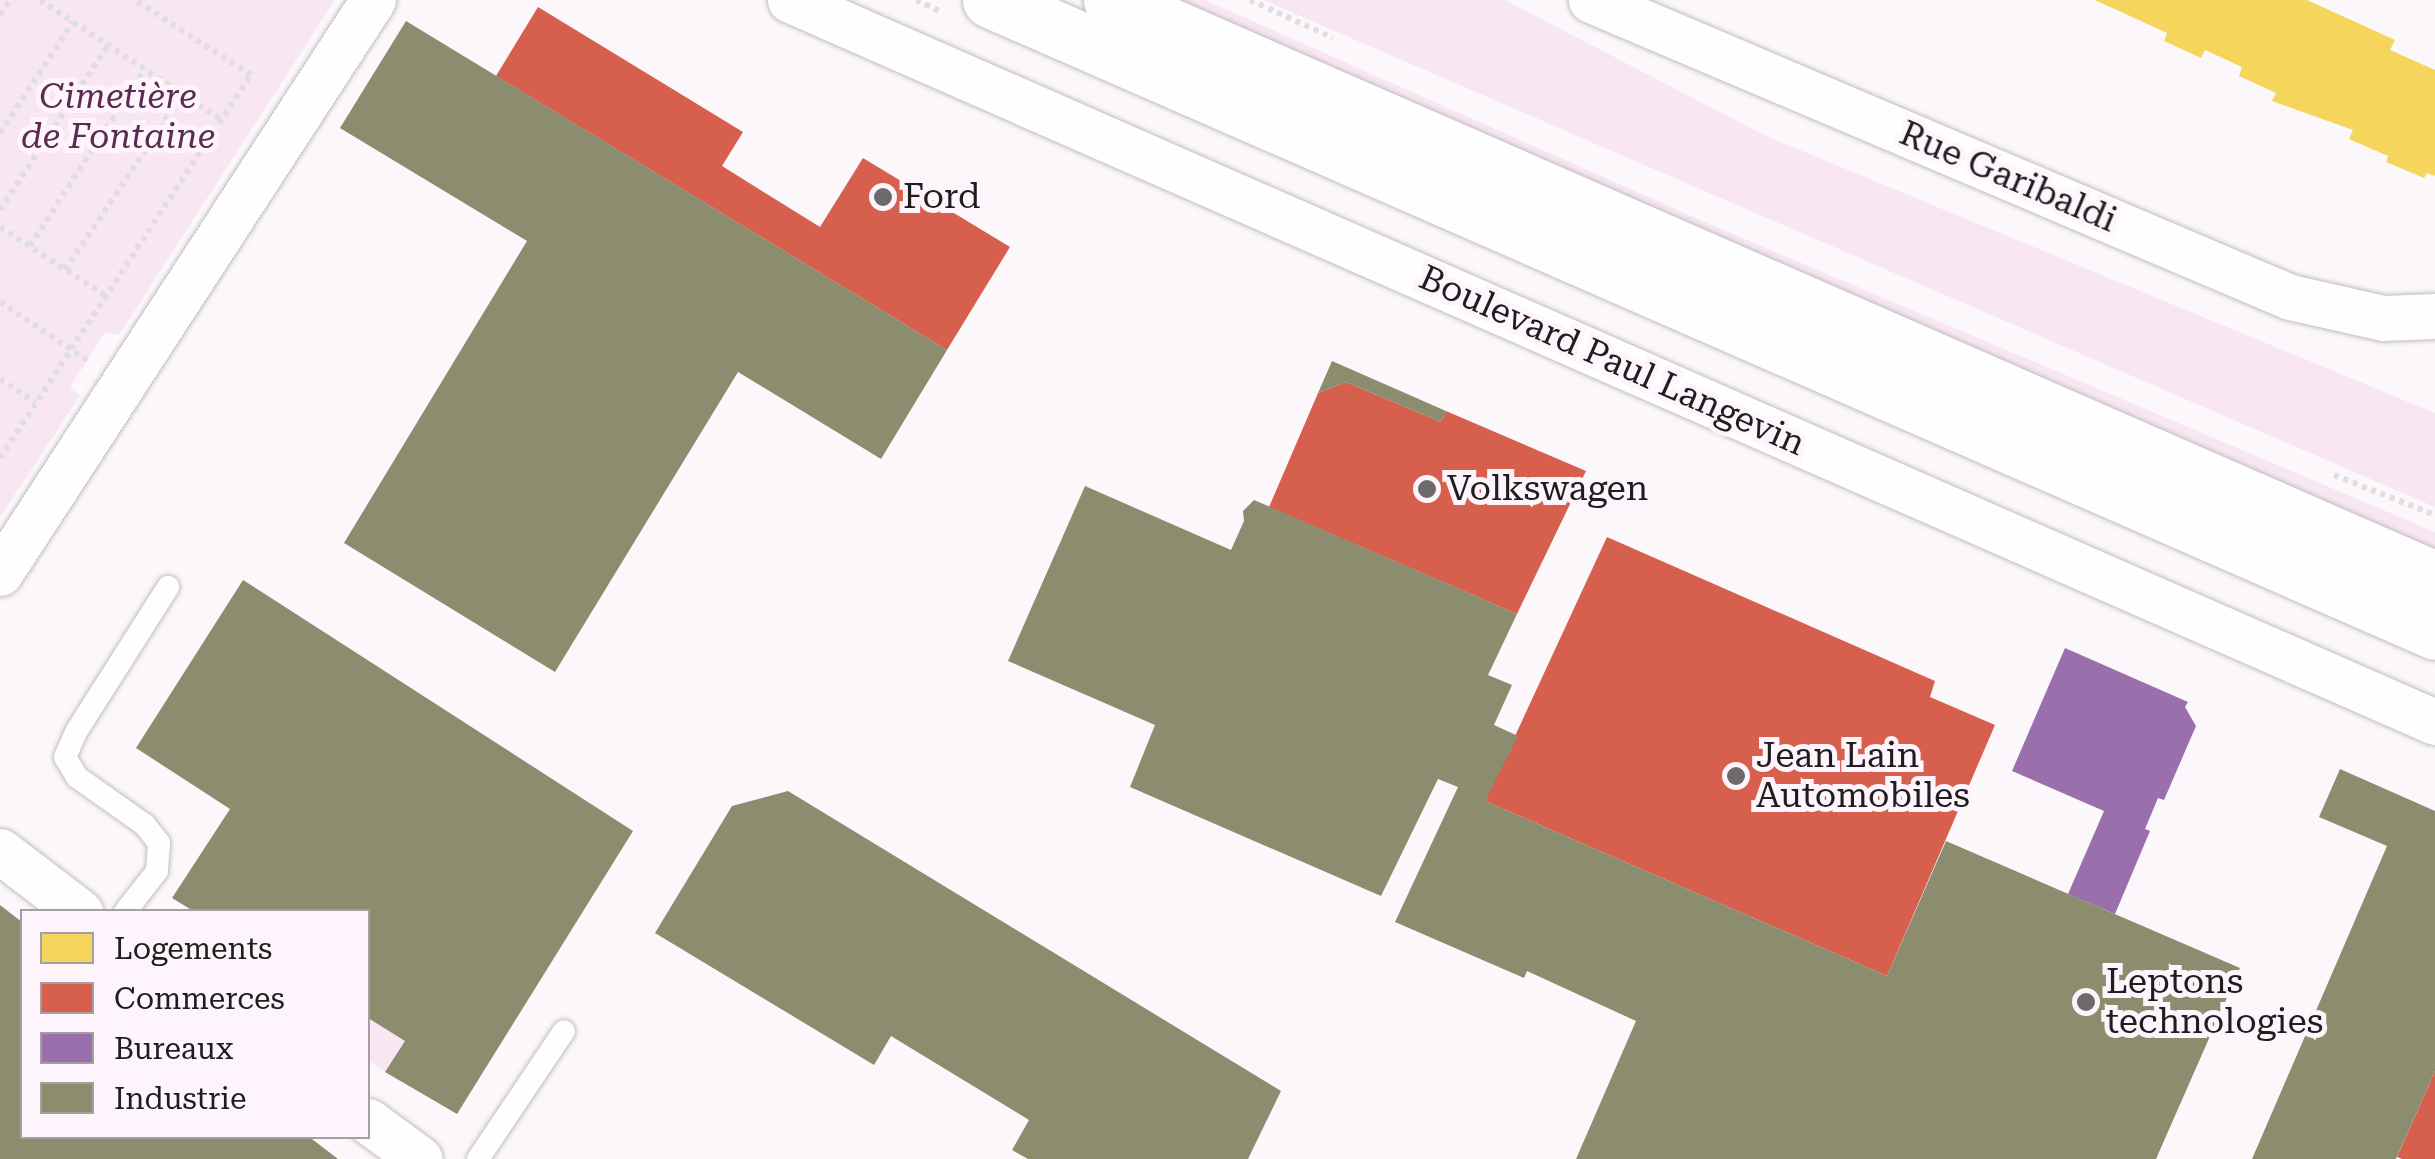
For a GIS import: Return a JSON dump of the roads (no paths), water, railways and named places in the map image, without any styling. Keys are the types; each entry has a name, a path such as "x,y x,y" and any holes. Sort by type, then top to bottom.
{"main road":[{"path":"990,0 2435,632"},
{"path":"1111,0 2435,578"}],"street":[{"path":"0,573 373,0"},
{"name":"Boulevard Paul Langevin","path":"790,0 2435,722"},
{"name":"Rue Garibaldi","path":"1591,0 2290,297 2383,318 2435,316"},
{"path":"0,851 76,909"},
{"path":"370,1122 420,1159"}],"lane":[{"path":"2383,318 2435,340"},
{"path":"127,909 158,871 159,842 144,825 77,777 65,758 76,732 168,587"},
{"path":"478,1159 564,1031"}],"place":[{"name":"Ford","path":"883,197"},
{"name":"Volkswagen","path":"1427,489"},
{"name":"Jean Lain Automobiles","path":"1736,776"},
{"name":"Leptons technologies","path":"2086,1002"}],"park label":[{"name":"Cimetière de Fontaine","path":"118,117"}]}
